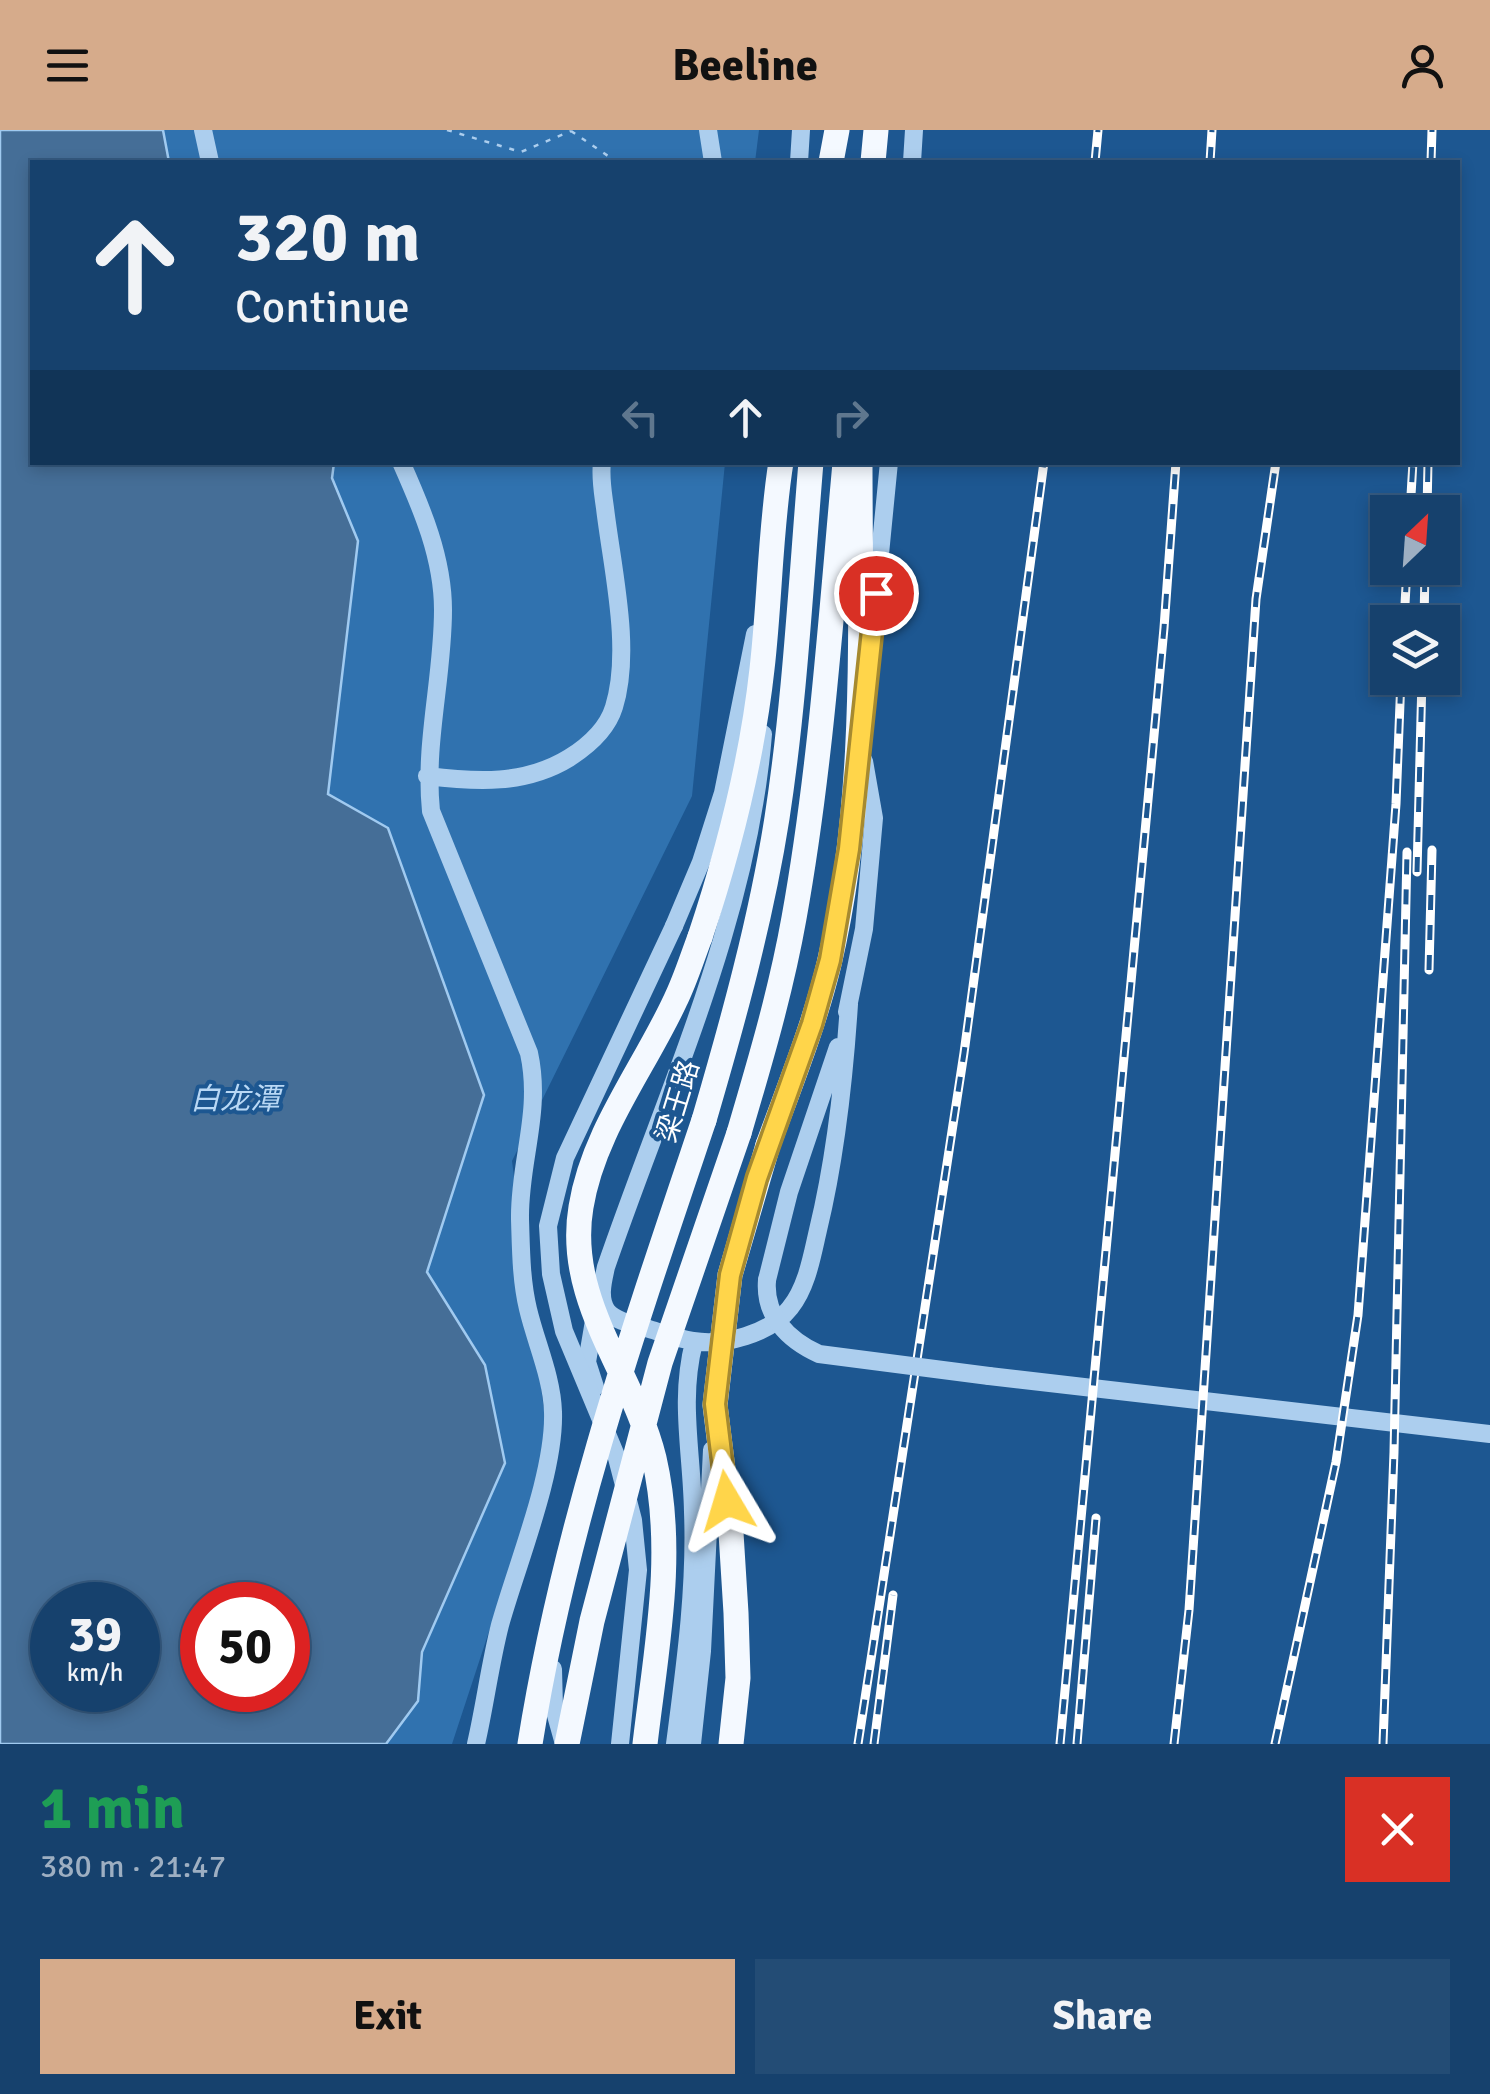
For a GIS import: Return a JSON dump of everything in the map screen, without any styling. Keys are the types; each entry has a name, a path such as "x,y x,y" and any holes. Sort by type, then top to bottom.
{"main road":[{"path":"833,160 838,130"},
{"path":"872,160 876,130"},
{"path":"645,1744 664,1578 666,1535 662,1500 653,1454 585,1286 579,1248 580,1207 594,1160 676,1000 720,878 762,669 779,465"},
{"name":"梁王路","path":"530,1744 560,1590 596,1450 734,1021 777,817 811,465"},
{"path":"566,1744 602,1582 660,1364 740,1133 790,940 812,805 845,465"},
{"path":"730,1744 738,1678 736,1613 731,1533 715,1404 730,1275 768,1144 805,1044 830,960 849,849 861,741 860,465"}],"street":[{"path":"202,130 210,160"},
{"path":"708,130 712,160"},
{"path":"799,160 802,130"},
{"path":"912,160 914,130"},
{"path":"402,465 438,564 443,610 427,776 431,811 529,1054 535,1082 520,1208 521,1261 527,1308 545,1366 553,1411 550,1452 499,1629 476,1744"},
{"path":"427,776 477,782 524,776 560,763 587,747 602,730 614,708 620,636 602,465"},
{"path":"888,465 861,741 874,818 864,929 827,1086 775,1238 766,1290 777,1322 801,1346 819,1354 1490,1434"},
{"path":"620,1744 638,1570 632,1520 617,1458 564,1331 551,1274 548,1226 565,1158 701,862 722,793 758,621 774,509"},
{"path":"566,1744 551,1684 555,1655 609,1436 587,1362 614,1242 732,912 760,777 762,669"},
{"path":"601,1290 608,1311 622,1321 694,1342 736,1340 788,1312 800,1291 829,1186 839,1128 848,1004"},
{"path":"675,1744 691,1600 694,1512 684,1396 694,1342"},
{"path":"692,1744 702,1651 715,1404"}],"path":[{"path":"447,130 521,152 570,130 614,160"}],"shaded area":[{"name":"白龙潭","path":"0,130 759,130 755,160 30,160 30,465 725,465 692,796 512,1161 549,1449 452,1744 0,1744"}],"water":[{"name":"白龙潭","path":"0,130 163,130 169,160 30,160 30,465 334,465 332,478 358,541 328,794 388,828 484,1095 427,1272 485,1365 505,1463 422,1652 418,1701 386,1744 0,1744"}],"railway":[{"path":"1095,160 1098,130"},
{"path":"1210,160 1212,130"},
{"path":"1431,160 1432,130"},
{"path":"858,1744 964,1053 1044,465"},
{"path":"1060,1744 1176,465"},
{"path":"1174,1744 1189,1610 1256,599 1276,465"},
{"path":"1411,495 1413,465"},
{"path":"1427,495 1428,465"},
{"path":"1405,605 1406,585"},
{"path":"1424,605 1425,585"},
{"path":"1275,1744 1336,1462 1358,1315 1396,804 1400,695"},
{"path":"1417,872 1422,695"},
{"path":"1429,970 1432,850"},
{"path":"1383,1744 1394,1452 1407,852"},
{"path":"1077,1744 1096,1518"},
{"path":"874,1744 893,1595"}],"route":[{"path":"727,1501 715,1404 730,1275 757,1178 812,1024 830,960 849,849 876,593"}]}
